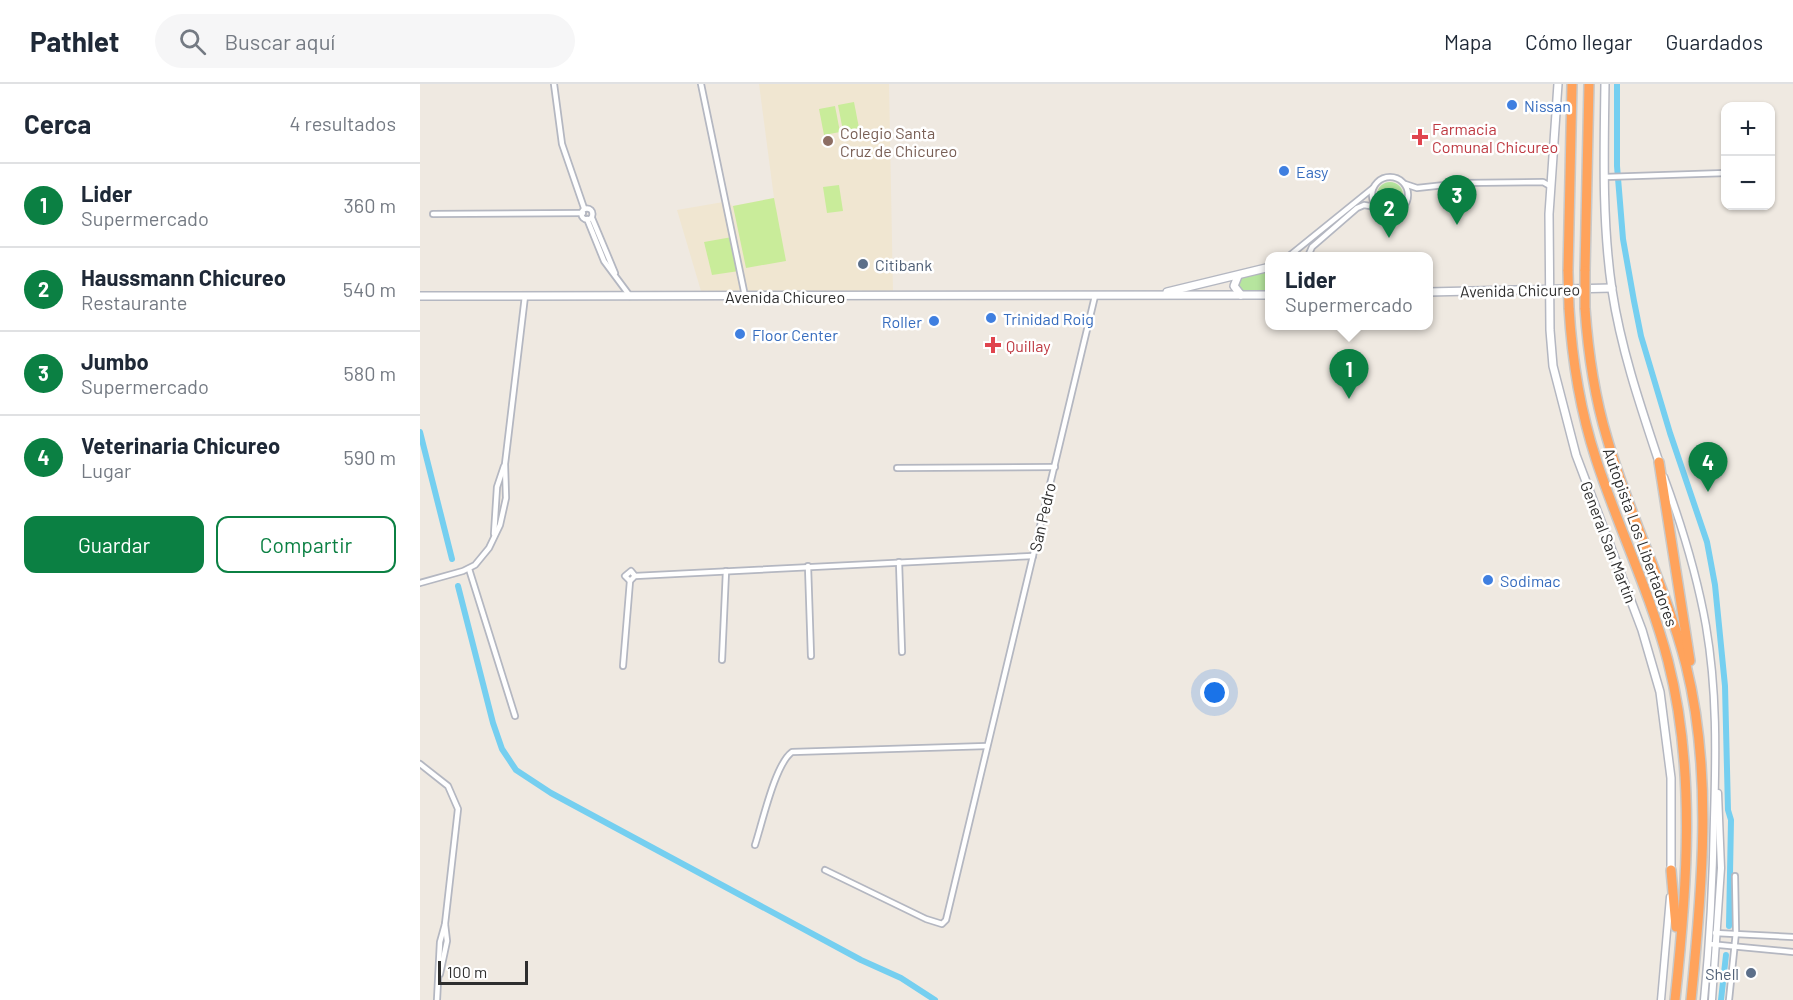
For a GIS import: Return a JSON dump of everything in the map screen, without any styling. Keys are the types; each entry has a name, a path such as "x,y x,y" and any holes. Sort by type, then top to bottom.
{"highway":[{"name":"Autopista Los Libertadores","path":"1572,84 1568,271 1574,364 1584,419 1604,481 1660,633 1678,705 1683,747 1686,807 1675,1000"},
{"name":"Autopista Los Libertadores","path":"1589,84 1585,308 1592,373 1602,423 1675,629 1693,699 1699,743 1702,809 1699,896 1691,1000"},
{"path":"1659,462 1691,666 1693,699"},
{"path":"1671,870 1678,958"}],"main road":[{"name":"General San Martín","path":"1558,84 1549,182 1551,350 1561,402 1582,471 1642,630 1660,692 1671,778 1671,870"},
{"path":"1605,84 1607,248 1612,288 1625,354 1659,462"},
{"name":"Avenida Chicureo","path":"1150,295 1265,268"},
{"path":"1240,274 1235,279 1234,286 1241,295"},
{"name":"Avenida Chicureo","path":"1433,292 1612,288"},
{"name":"Avenida Chicureo","path":"420,296 1265,295"}],"street":[{"path":"554,84 562,144 583,210 615,273 630,296"},
{"path":"701,84 745,296"},
{"path":"1605,177 1721,173"},
{"path":"1294,252 1373,188 1380,179 1387,177 1395,177 1405,184 1422,188 1469,183 1549,182"},
{"path":"1405,184 1408,199"},
{"path":"1373,188 1371,196 1376,207"},
{"path":"1310,252 1312,247 1357,208 1364,205 1376,207 1385,213 1396,212 1422,188"},
{"path":"433,214 590,210 589,219"},
{"path":"420,583 469,569 483,557 502,519 506,498 505,464 525,296"},
{"name":"San Pedro","path":"825,870 926,919 944,922 1095,296"},
{"path":"1659,462 1689,550 1706,628 1715,711 1716,780 1710,933 1704,1000"},
{"path":"494,537 497,487 505,464"},
{"path":"897,468 1055,467"},
{"path":"623,666 630,581 635,576 1033,556"},
{"path":"899,561 902,652"},
{"path":"808,566 811,656"},
{"path":"469,569 515,716"},
{"path":"630,581 625,577 626,573 632,571 635,576"},
{"path":"722,660 726,571"},
{"path":"754,845 781,769 792,752 987,746"},
{"path":"420,764 448,786 458,809 445,924 447,941 437,1000"},
{"path":"1712,1000 1722,846 1716,780"},
{"name":"General San Martín","path":"1661,1000 1671,870"},
{"path":"1730,1000 1736,932 1734,876"},
{"path":"1710,933 1736,932 1793,937"},
{"path":"1709,944 1793,952"}],"shaded area":[{"name":"Colegio Santa Cruz de Chicureo","path":"759,84 889,84 893,292 701,291 677,210 729,201 732,206 774,198"}],"green space":[{"path":"854,102 859,128 843,131 838,105"},
{"path":"835,106 840,132 824,135 819,109"},
{"path":"1390,182 1399,186 1403,195 1399,204 1390,208 1381,204 1377,195 1381,186"},
{"path":"839,185 843,211 827,213 823,187"},
{"path":"774,198 786,261 746,268 733,206"},
{"path":"732,237 739,271 712,275 704,242"},
{"path":"1265,270 1265,292 1239,291 1237,284 1241,277"}],"waterway":[{"path":"1617,84 1617,166 1623,239 1634,301 1641,336 1670,433 1707,542 1715,585 1725,686 1728,810 1731,820 1729,926"},
{"path":"420,432 452,559"},
{"path":"458,586 493,723 502,749 516,770 551,793 861,960 901,978 935,1000"},
{"path":"1721,1000 1726,955"}],"place":[{"name":"Nissan","path":"1512,105"},
{"name":"Farmacia Comunal Chicureo","path":"1420,137"},
{"name":"Colegio Santa Cruz de Chicureo","path":"828,141"},
{"name":"Easy","path":"1284,171"},
{"name":"Jumbo","path":"1457,225"},
{"name":"Haussmann Chicureo","path":"1389,238"},
{"name":"Citibank","path":"863,264"},
{"name":"Trinidad Roig","path":"991,318"},
{"name":"Roller","path":"934,321"},
{"name":"Floor Center","path":"740,334"},
{"name":"Quillay","path":"993,345"},
{"name":"Lider","path":"1349,399"},
{"name":"Veterinaria Chicureo","path":"1708,492"},
{"name":"Sodimac","path":"1488,580"},
{"name":"Shell","path":"1751,973"}]}
